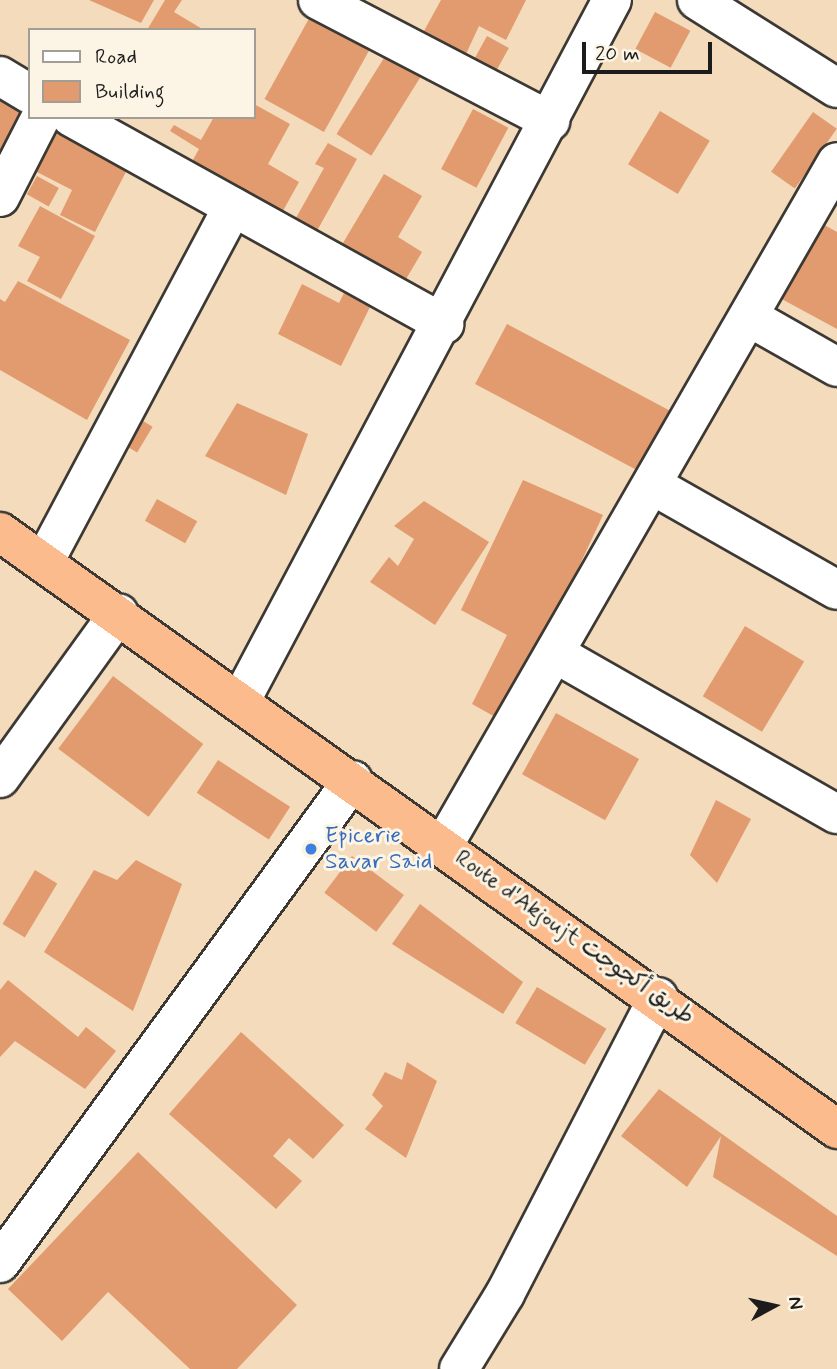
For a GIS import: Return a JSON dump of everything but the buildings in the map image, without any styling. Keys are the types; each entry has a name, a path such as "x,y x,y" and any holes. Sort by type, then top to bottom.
{"highway":[{"name":"Route d'Akjoujt طريق أكجوجت","path":"0,532 354,780 658,997 837,1129"}],"street":[{"path":"320,0 551,121"},
{"path":"241,700 444,324 551,121 611,0"},
{"path":"697,0 837,88"},
{"path":"0,76 28,92"},
{"path":"0,197 40,119"},
{"path":"75,119 444,324"},
{"path":"443,846 654,485 837,162"},
{"path":"44,562 233,207"},
{"path":"749,317 837,366"},
{"path":"654,485 837,590"},
{"path":"0,778 119,613"},
{"path":"556,654 837,814"},
{"path":"0,1263 354,780"},
{"path":"459,1369 505,1294 658,997"}],"place":[{"name":"Epicerie Savar Said","path":"311,849"}]}
